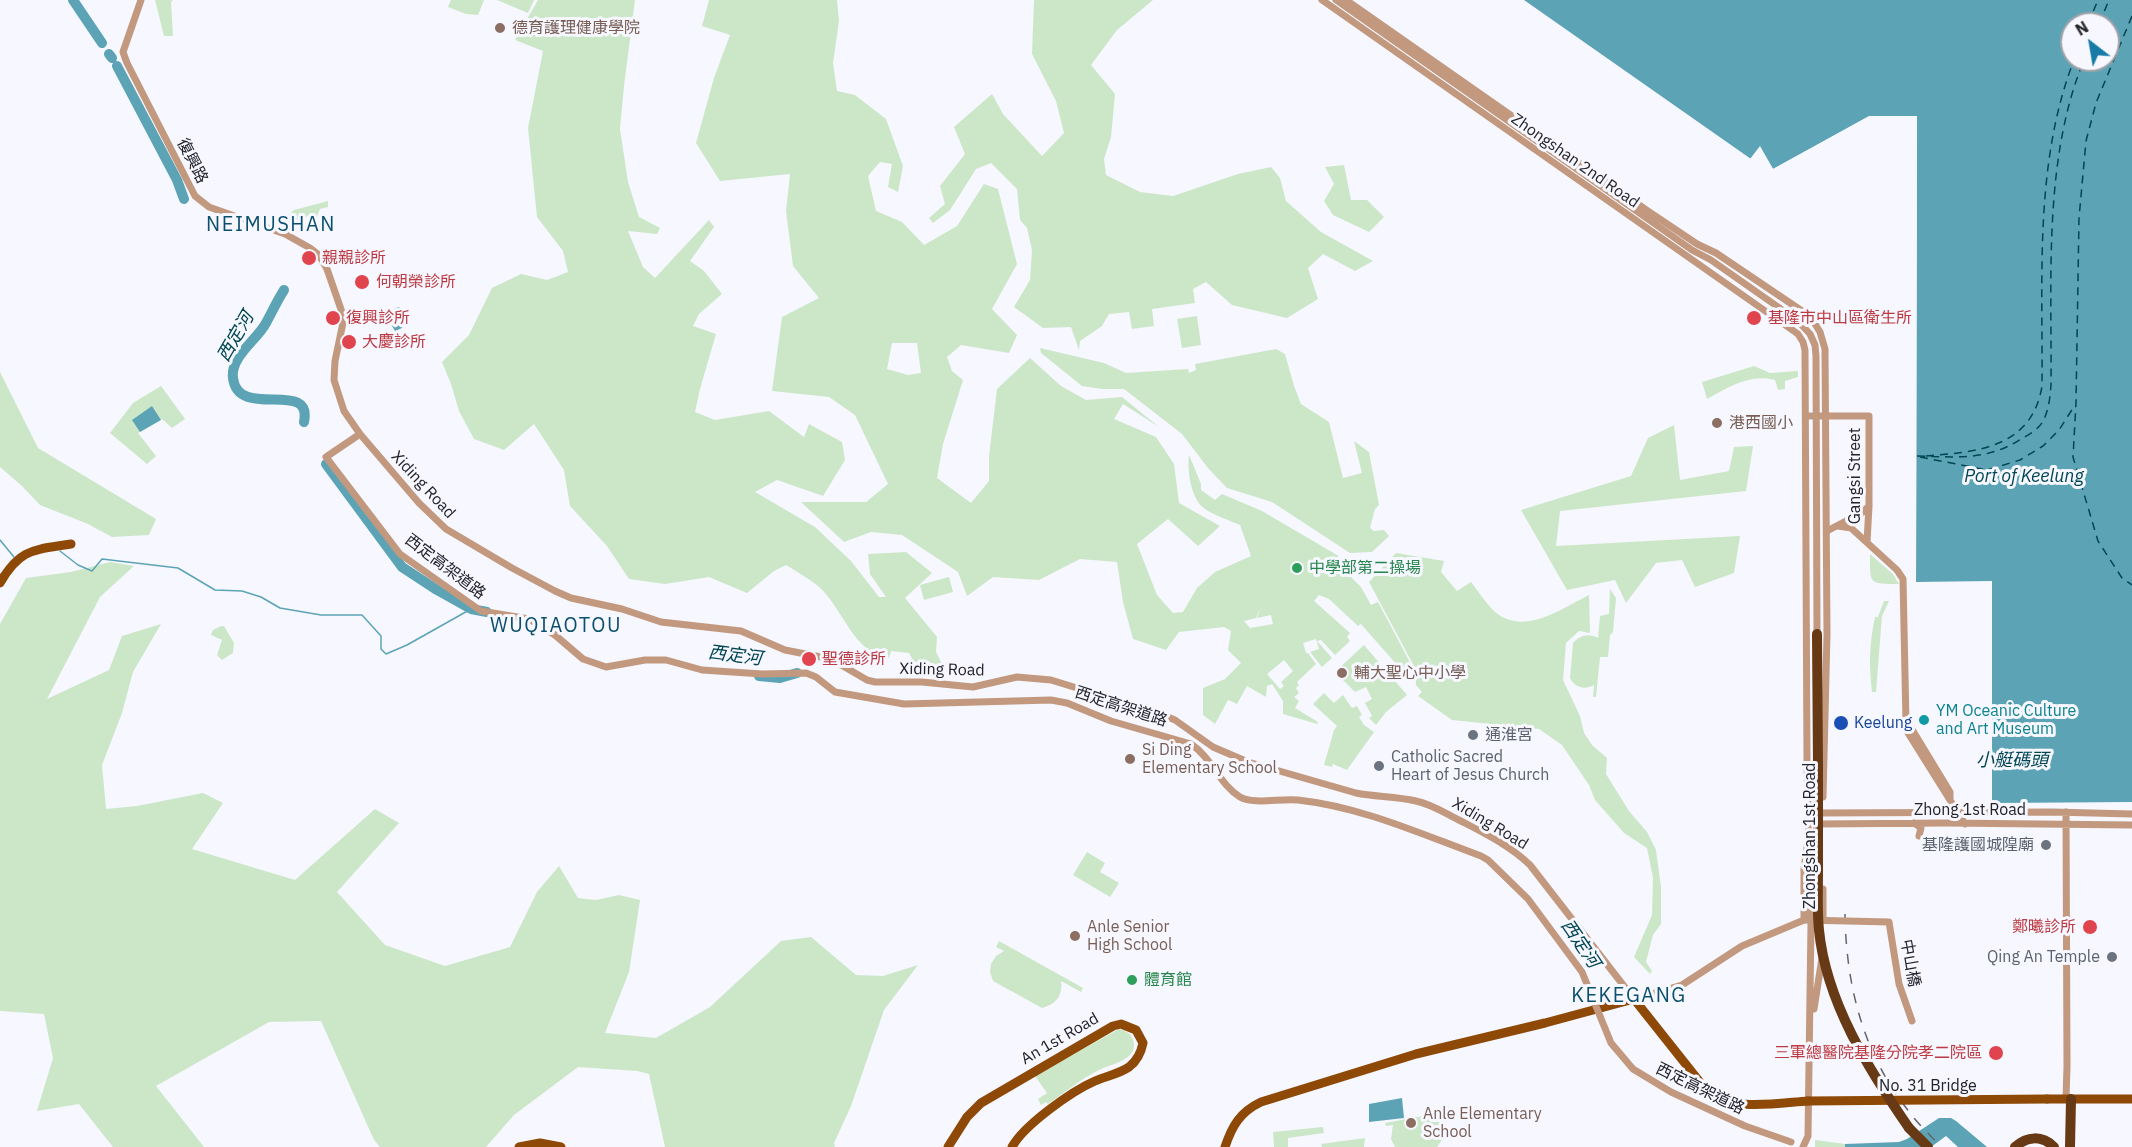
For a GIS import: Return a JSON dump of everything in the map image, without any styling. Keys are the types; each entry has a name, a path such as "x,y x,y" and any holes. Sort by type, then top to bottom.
{"highway":[{"path":"1817,634 1818,915 1825,961 1854,1039 1871,1071 1923,1147"},
{"path":"2067,1098 2070,1147"},
{"path":"2064,1147 2068,1111"},
{"path":"1909,1128 1928,1147"},
{"path":"2016,1147 2023,1141 2035,1138 2048,1141 2054,1147"}],"main road":[{"path":"0,583 6,572 21,556 30,551 54,544 71,544"},
{"path":"1225,1147 1234,1123 1246,1111 1261,1102 1416,1054 1634,999"},
{"name":"No. 31 Bridge","path":"1634,999 1707,1091 1718,1100 1735,1104 1808,1101 2132,1099"},
{"name":"An 1st Road","path":"948,1147 966,1117 990,1097 1113,1026 1121,1024 1136,1030 1143,1043 1139,1056 1134,1062 1127,1068 1073,1093 1023,1132 1012,1147"},
{"path":"519,1147 540,1143 561,1147"}],"street":[{"name":"復興路","path":"141,0 123,52 195,196 209,207 285,234 310,248 323,262 344,318 335,361 334,380 344,411 360,434"},
{"name":"Zhongshan 2nd Road","path":"1322,0 1798,334 1805,350"},
{"name":"Zhongshan 2nd Road","path":"1335,0 1692,250 1711,260 1798,321 1810,334 1816,350 1816,416"},
{"name":"Zhongshan 2nd Road","path":"1346,0 1648,211 1697,244 1716,253 1802,311 1812,319 1820,332 1825,349"},
{"name":"Zhongshan 1st Road","path":"1803,1147 1808,1136 1811,924 1808,813 1817,634 1827,531 1825,349"},
{"name":"Zhongshan 1st Road","path":"1805,350 1823,813 1823,948 1809,1038"},
{"name":"Gangsi Street","path":"1806,416 1869,416 1867,542 1897,570 1903,579 1905,717 1908,728 1913,731 1950,792 1950,798 1965,824"},
{"path":"1816,416 1817,634"},
{"name":"西定高架道路","path":"360,434 326,457 400,554 471,605 491,613 529,619 548,629 587,661 606,667 645,660 666,660 702,670 762,674 806,673 816,677 835,692 904,705 1051,700 1068,703 1111,721 1191,744 1201,750 1230,789 1241,798 1253,801 1284,798 1349,809 1481,856 1528,899 1548,924 1582,972 1611,1043 1633,1069 1671,1092 1793,1145"},
{"name":"Xiding Road","path":"360,434 419,503 455,536 571,598 661,622 741,631 785,650 831,659 867,680 875,682 922,682 973,687 1017,677 1052,680 1175,720 1213,747 1248,762 1356,793 1429,804 1511,848 1530,865 1634,999"},
{"path":"1827,531 1839,526 1869,506"},
{"path":"1839,526 1851,528 1867,542"},
{"path":"2067,1098 2068,812"},
{"name":"Zhong 1st Road","path":"1808,813 2068,812 2132,814"},
{"path":"1914,823 1921,827 1919,836"},
{"name":"Zhong 1st Road","path":"1808,824 2132,825"},
{"path":"2067,825 2070,1021 2067,1098"},
{"path":"1634,999 1682,985 1742,946 1804,920 1805,856 1808,840"},
{"name":"中山橋","path":"1804,920 1889,922 1899,984 1912,1021"}],"green space":[{"path":"155,0 173,0 171,2 173,36 164,36"},
{"path":"451,0 484,0 478,15 466,14 448,7"},
{"path":"497,0 534,0 528,13"},
{"path":"538,0 635,0 620,129 628,182 639,217 660,228 657,234 628,231 643,267 655,278 709,220 714,227 690,261 704,271 722,294 699,314 693,326 716,334 695,412 715,420 769,411 804,437 809,424 842,442 845,460 823,496 777,480 755,492 815,527 851,561 879,597 886,597 870,574 868,554 906,552 932,573 905,598 937,637 936,652 944,668 935,667 929,661 914,662 909,653 891,651 889,658 877,655 857,639 827,595 818,586 786,565 774,571 747,593 709,577 665,584 629,579 607,546 570,506 564,470 534,424 504,450 474,439 459,411 442,362 469,335 492,288 521,274 547,280 568,272 563,251 537,217 528,128 543,51 515,40"},
{"path":"709,0 837,0 839,21 833,63 837,91 855,95 886,119 903,166 898,192 888,187 892,164 880,162 868,176 876,211 902,222 924,245 957,226 984,184 998,189 1017,264 992,309 1017,335 1009,353 961,345 947,357 952,371 963,380 943,444 937,478 971,503 989,481 989,456 997,389 1030,358 1061,386 1086,400 1122,397 1159,427 1123,404 1114,419 1156,437 1174,464 1179,503 1220,526 1198,546 1168,519 1137,544 1157,595 1173,613 1183,612 1197,588 1215,572 1251,556 1240,525 1209,511 1196,499 1189,477 1189,455 1201,484 1201,490 1215,500 1222,494 1262,511 1337,555 1354,574 1351,577 1361,587 1371,605 1378,602 1413,668 1415,675 1411,677 1407,672 1411,681 1361,624 1358,626 1329,599 1319,595 1314,601 1350,633 1347,637 1350,641 1335,655 1321,640 1317,641 1332,658 1322,667 1310,652 1319,649 1316,639 1303,643 1306,653 1316,664 1297,682 1299,685 1296,688 1299,693 1294,697 1299,701 1295,708 1318,722 1317,724 1283,714 1283,701 1272,684 1267,686 1266,697 1247,686 1237,704 1228,700 1215,724 1203,715 1203,688 1225,679 1241,663 1228,650 1231,631 1224,627 1179,632 1166,650 1133,639 1123,602 1117,562 1080,559 1039,580 993,577 967,596 958,572 902,535 871,532 844,542 801,502 866,502 888,484 855,415 829,397 772,391 782,317 819,298 793,266 786,211 790,174 720,181 696,143 714,78 730,35 702,26","holes":["892,343 917,343 921,373 908,375 887,369","1261,607 1257,618 1271,615 1273,624 1250,628 1244,621 1256,618","1284,660 1293,671 1281,682 1284,686 1280,689 1267,674"]},
{"path":"1034,0 1153,0 1117,30 1091,65 1115,94 1111,137 1104,159 1106,175 1140,192 1173,196 1238,174 1271,167 1280,178 1286,201 1321,232 1373,261 1355,271 1323,254 1308,268 1318,299 1287,318 1232,305 1206,282 1193,289 1195,303 1152,309 1154,326 1132,329 1129,312 1109,314 1102,326 1080,341 1079,350 1071,327 1043,328 1014,307 1030,280 1032,250 1027,228 1020,220 1017,189 991,163 976,169 950,210 933,223 929,218 945,204 940,186 965,154 954,127 992,94 1003,114 1042,156 1064,133 1056,101 1032,54"},
{"path":"1344,165 1351,200 1367,200 1384,217 1369,232 1333,215 1324,201 1334,184 1325,167"},
{"path":"328,201 328,207 320,209 315,221 308,216 296,220 291,229 284,226 282,221 294,210"},
{"path":"1197,316 1201,345 1182,348 1177,319"},
{"path":"1040,348 1104,363 1126,373 1188,369 1189,373 1196,370 1195,364 1276,349 1285,354 1301,404 1329,422 1343,478 1362,473 1354,441 1369,452 1379,505 1375,509 1370,528 1374,531 1384,530 1389,536 1372,552 1350,553 1272,502 1227,488 1182,434 1124,389 1082,386 1041,353"},
{"path":"1754,366 1770,373 1798,371 1798,377 1785,381 1785,389 1778,390 1775,380 1757,378 1748,380 1707,399 1702,382"},
{"path":"0,372 38,448 156,519 149,535 112,537 88,524 40,505 0,467"},
{"path":"161,386 185,419 172,428 162,419 138,433 156,456 147,464 110,433 133,403"},
{"path":"1674,425 1680,480 1729,471 1734,447 1753,446 1746,491 1560,511 1556,546 1740,536 1734,573 1695,587 1682,560 1656,563 1626,603 1615,580 1567,590 1521,510 1631,476 1648,438"},
{"path":"1396,553 1444,561 1441,572 1457,591 1471,582 1494,611 1505,618 1517,621 1542,618 1589,595 1590,633 1579,631 1566,643 1563,680 1580,716 1584,733 1592,745 1607,758 1606,774 1629,811 1647,832 1656,850 1661,887 1661,924 1653,935 1646,962 1652,971 1650,974 1634,957 1652,915 1653,878 1647,848 1624,833 1595,800 1589,785 1562,745 1539,729 1452,720 1418,696 1422,692 1416,685 1415,668 1369,582"},
{"path":"1870,554 1893,574 1899,584 1881,584 1873,580 1870,571"},
{"path":"110,562 134,566 100,597 47,699 109,670 122,636 161,624 133,672 122,713 102,765 106,809 137,806 203,793 223,803 192,849 295,880 375,809 399,823 337,892 385,945 445,966 510,947 537,892 559,866 578,898 596,900 619,895 640,900 629,972 605,1033 656,1038 710,1007 781,941 811,937 856,975 883,976 918,965 884,1010 851,1106 834,1143 835,1147 665,1147 649,1074 637,1071 578,1067 514,1115 486,1147 380,1147 374,1140 321,1021 269,1022 156,1086 204,1147 113,1147 79,1104 37,1111 53,1058 44,1014 0,1011 0,624 26,578 71,572"},
{"path":"949,577 953,592 924,600 920,585"},
{"path":"1610,589 1616,598 1613,632 1610,635 1608,657 1600,657 1596,697 1593,697 1594,685 1580,687 1570,678 1573,643 1585,636 1598,638 1600,616 1609,614"},
{"path":"1884,601 1889,601 1882,616 1876,692 1872,692 1870,663 1872,637 1875,617 1878,617"},
{"path":"224,626 234,643 233,653 222,660 217,655 222,640 211,635 213,630"},
{"path":"1364,645 1407,695 1386,712 1376,725 1369,718 1372,716 1365,703 1372,699 1366,687 1355,692 1335,672"},
{"path":"1324,693 1334,703 1343,695 1352,708 1357,706 1362,715 1359,717 1364,725 1374,732 1347,770 1333,764 1332,767 1324,765 1337,726 1313,704"},
{"path":"1087,852 1105,863 1100,872 1119,883 1110,897 1073,875"},
{"path":"999,941 1083,988 1081,992 1061,981 1058,999 1042,1008 993,981 990,972 991,964 996,956 1004,951 996,947"},
{"path":"1119,1029 1128,1033 1133,1040 1134,1047 1128,1057 1092,1074 1048,1104 1046,1102 1041,1105 1038,1099 1047,1093 1035,1076"},
{"path":"1456,1110 1456,1115 1441,1118 1446,1134 1437,1147 1395,1147 1391,1139 1393,1125 1386,1126 1385,1123"},
{"path":"1323,1127 1324,1133 1288,1138 1288,1147 1274,1147 1273,1132"},
{"path":"1365,1138 1364,1147 1322,1147 1321,1144"},
{"path":"1815,1140 1845,1144 1845,1147 1815,1147"}],"water":[{"name":"Port of Keelung","path":"1524,0 2132,0 2132,802 1992,803 1992,582 1916,582 1917,116 1869,116 1773,169 1760,147 1751,159"},
{"path":"399,307 402,309 402,328 395,331 391,324 394,309"},
{"path":"152,406 161,420 140,432 132,420"},
{"path":"1402,1098 1404,1118 1369,1122 1369,1104"},
{"path":"1939,1118 1951,1118 1956,1121 1987,1147 1958,1147 1946,1136 1931,1147 1845,1147 1845,1144 1899,1142"}],"pier":[{"path":"1579,41 1750,159 1760,146 1773,169 1868,117 1917,116 1916,582 1992,581 1992,704 1989,704 1989,584 1916,585 1913,582 1914,119 1870,119 1772,172 1760,152 1753,161 1749,161"}],"waterway":[{"name":"西定河","path":"73,0 102,43"},
{"name":"西定河","path":"109,54 112,58"},
{"name":"西定河","path":"117,66 177,180 184,199"},
{"name":"西定河","path":"284,290 266,323 240,356 233,370 233,378 238,390 247,397 297,403 304,409 304,422"},
{"name":"西定河","path":"326,464 402,567 471,609 487,612"},
{"path":"0,540 14,557"},
{"path":"60,551 78,565 92,571 102,559 178,568 215,590 242,591 261,597 280,608 321,615 362,615 381,636 381,649 386,654 407,645 471,609"},
{"name":"西定河","path":"759,676 780,678 797,673"}],"ferry route":[{"path":"2093,12 2098,0"},
{"path":"2104,12 2109,0"},
{"path":"2132,16 2096,103 2086,141 2079,218 2073,457 2098,541 2122,578 2132,585"},
{"path":"1926,456 1964,452 1999,443 2027,423 2036,407 2042,386 2043,221 2047,180 2052,139 2070,72"},
{"path":"1917,456 1971,456 1996,451 2030,434 2039,427 2045,417 2051,385 2052,220 2056,178 2071,98 2080,72"},
{"path":"1920,457 1987,470 2020,460 2043,446 2059,430 2075,405"}],"railway":[{"path":"1845,914 1853,992 1868,1041 1892,1087 1915,1119 1941,1147"}],"place":[{"name":"德育護理健康學院","path":"500,28"},
{"name":"親親診所","path":"309,258"},
{"name":"何朝榮診所","path":"362,282"},
{"name":"復興診所","path":"333,318"},
{"name":"基隆市中山區衛生所","path":"1754,318"},
{"name":"大慶診所","path":"349,342"},
{"name":"港西國小","path":"1717,423"},
{"name":"中學部第二操場","path":"1297,568"},
{"name":"聖德診所","path":"809,659"},
{"name":"輔大聖心中小學","path":"1342,673"},
{"name":"YM Oceanic Culture and Art Museum","path":"1924,720"},
{"name":"Keelung","path":"1841,723"},
{"name":"通淮宮","path":"1473,735"},
{"name":"Si Ding Elementary School","path":"1130,759"},
{"name":"Catholic Sacred Heart of Jesus Church","path":"1379,766"},
{"name":"基隆護國城隍廟","path":"2046,845"},
{"name":"鄭曦診所","path":"2090,927"},
{"name":"Anle Senior High School","path":"1075,936"},
{"name":"Qing An Temple","path":"2112,957"},
{"name":"體育館","path":"1132,980"},
{"name":"三軍總醫院基隆分院孝二院區","path":"1996,1053"},
{"name":"Anle Elementary School","path":"1411,1123"}],"district":[{"name":"NEIMUSHAN","path":"271,225"},
{"name":"WUQIAOTOU","path":"556,626"},
{"name":"KEKEGANG","path":"1629,996"}],"water label":[{"name":"小艇碼頭","path":"2012,761"}]}
